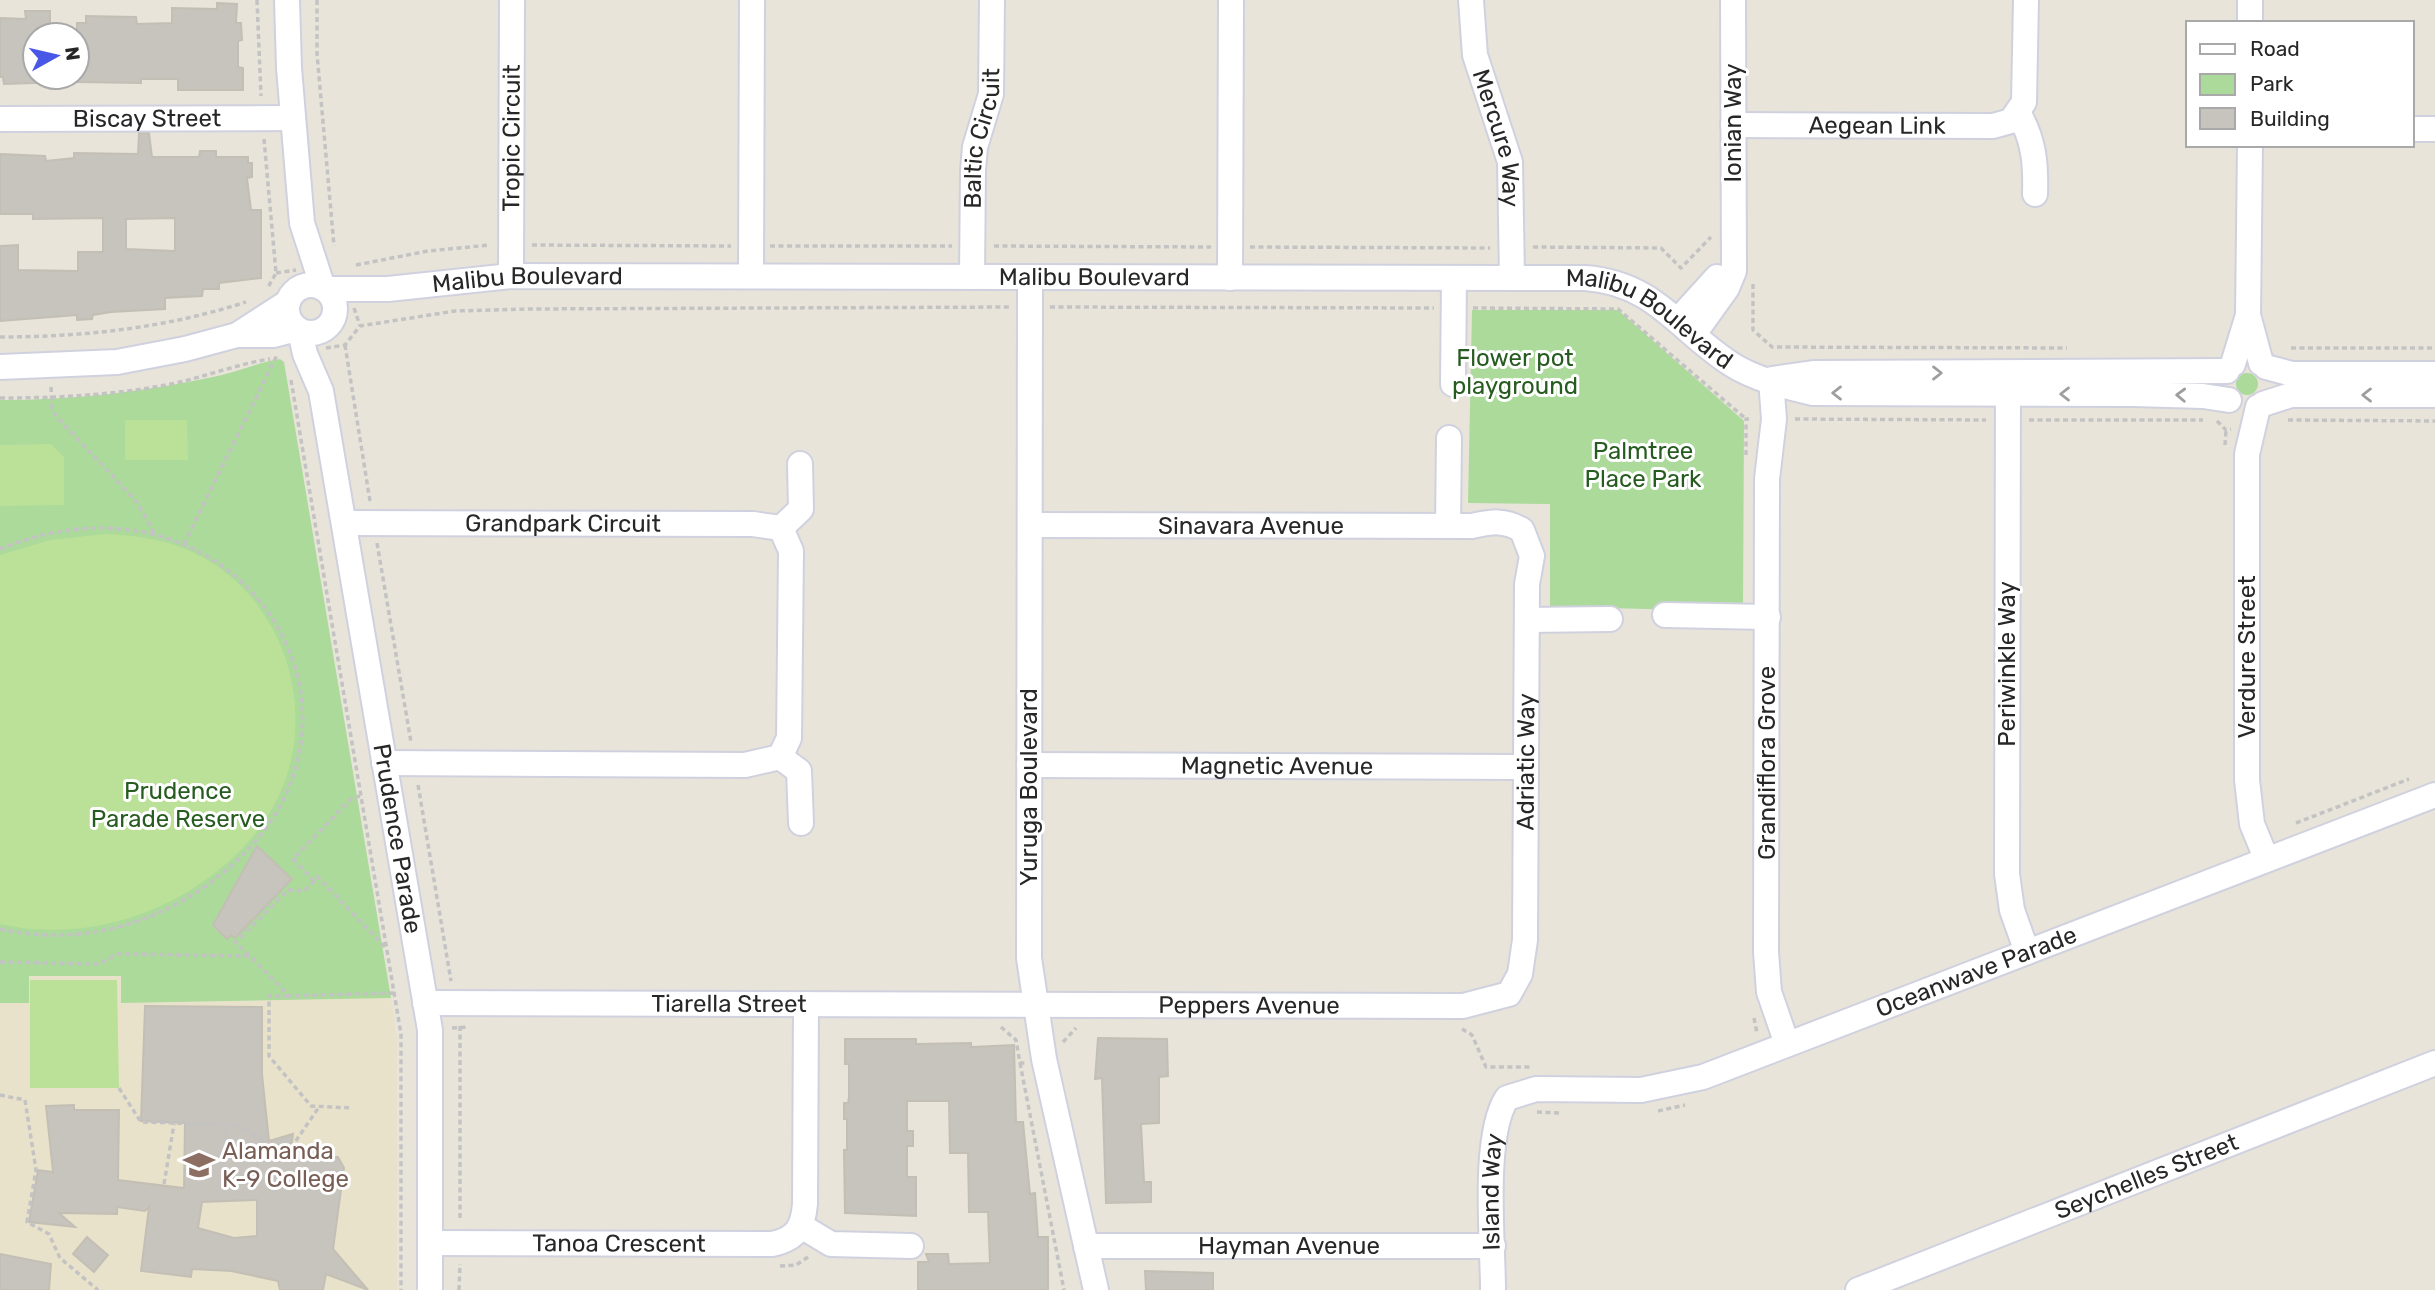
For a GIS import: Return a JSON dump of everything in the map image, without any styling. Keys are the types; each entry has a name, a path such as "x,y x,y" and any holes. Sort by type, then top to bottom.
{"street":[{"name":"Prudence Parade","path":"287,0 302,223 324,288 335,302 334,318 329,326 321,391"},
{"name":"Tropic Circuit","path":"511,276 512,0"},
{"path":"751,276 752,0"},
{"name":"Baltic Circuit","path":"972,277 974,158 991,94 992,0"},
{"path":"1230,278 1231,0"},
{"name":"Mercure Way","path":"1471,0 1475,55 1510,162 1512,278"},
{"name":"Ionian Way","path":"1686,327 1718,276 1732,245 1733,0"},
{"path":"2026,0 2026,89 2019,114 2034,148 2035,194"},
{"path":"2249,0 2250,21"},
{"name":"Aegean Link","path":"1732,125 1993,126 2011,121 2019,114"},
{"name":"Biscay Street","path":"0,119 293,118"},
{"path":"2414,129 2435,130"},
{"path":"2231,402 2223,386 2248,315 2250,147"},
{"name":"Prudence Parade","path":"302,223 282,319 305,354 321,391 425,1003 430,1045 430,1290"},
{"name":"Malibu Boulevard","path":"282,319 309,285 324,288 387,289 511,276 1585,278 1616,282 1649,297 1733,365 1771,380"},
{"name":"Yuruga Boulevard","path":"1030,277 1029,952 1034,1006 1096,1290"},
{"path":"1453,384 1454,278"},
{"name":"Malibu Boulevard","path":"329,326 387,289"},
{"path":"2248,315 2264,365 2273,382 2269,398 2254,417"},
{"path":"0,367 117,362 185,349 282,319 315,334 329,326"},
{"path":"2008,383 2230,368 2247,359 2292,374 2435,374"},
{"path":"1771,380 1813,373 2203,396 2231,402 2254,417"},
{"name":"Grandiflora Grove","path":"1771,380 1762,399 1767,419 1759,438 1767,479 1766,952 1769,992 1782,1034"},
{"name":"Periwinkle Way","path":"2008,383 2007,874 2012,910 2027,952"},
{"path":"2254,417 2291,395 2435,395"},
{"name":"Verdure Street","path":"2254,417 2247,454 2247,780 2252,824 2266,858"},
{"path":"1449,438 1460,526"},
{"path":"780,757 789,738 793,571 791,551 781,528 801,509 800,464"},
{"name":"Sinavara Avenue","path":"1030,525 1460,526 1503,522 1518,538"},
{"name":"Grandpark Circuit","path":"344,523 753,524 781,528"},
{"name":"Adriatic Way","path":"1515,999 1525,940 1527,584 1532,556 1518,538"},
{"path":"1665,615 1768,617"},
{"path":"1527,620 1610,620"},
{"path":"384,763 745,765 780,757 799,771 801,823"},
{"name":"Magnetic Avenue","path":"1029,765 1526,767"},
{"name":"Oceanwave Parade","path":"1507,1098 1536,1089 1641,1090 1703,1077 1782,1034 2027,952 2435,795"},
{"name":"Peppers Avenue","path":"1034,1006 1463,1006 1515,999"},
{"name":"Tiarella Street","path":"425,1003 1034,1006"},
{"path":"806,1004 805,1204 801,1226 822,1241 843,1245 911,1246"},
{"name":"Seychelles Street","path":"1858,1290 2435,1063"},
{"name":"Island Way","path":"1493,1290 1493,1144 1499,1110 1507,1098"},
{"name":"Tanoa Crescent","path":"430,1243 772,1244 788,1240 801,1226"},
{"name":"Hayman Avenue","path":"1086,1246 1493,1246"}],"path":[{"path":"257,0 262,119 287,358"},
{"path":"317,0 317,54 334,247"},
{"path":"1533,247 1661,248 1681,268 1711,239 1711,226"},
{"path":"354,266 428,251 511,245 1490,248"},
{"path":"1753,278 1753,330 1772,347 2077,348"},
{"path":"0,337 125,331 205,314 282,319"},
{"path":"0,398 51,398 169,384 282,319"},
{"path":"184,544 282,319"},
{"path":"2291,348 2435,348"},
{"path":"289,371 402,1046 401,1290"},
{"path":"51,385 55,416 136,500 156,535"},
{"path":"1746,458 1746,419 2216,420 2225,429 2254,417 2269,428 2278,420 2435,421"},
{"path":"0,549 62,531 101,528 156,535 184,544 220,562 264,603 285,640 298,679 302,720 298,757 285,796 274,817 244,855 225,873 170,910 113,928 59,937 0,929"},
{"path":"2295,823 2413,778"},
{"path":"314,881 293,859 351,799 360,796"},
{"path":"289,996 234,943 288,890 304,891 318,877 386,948"},
{"path":"0,962 98,964 118,954 250,956"},
{"path":"352,1108 311,1106 269,1055 270,996 394,993"},
{"path":"1753,1009 1755,1033 1782,1034"},
{"path":"1020,1063 1064,1290"},
{"path":"119,1088 141,1122 236,1125 266,1141"},
{"path":"0,1095 25,1100 36,1170 27,1222 49,1234 60,1258 98,1290"},
{"path":"291,1148 318,1107"},
{"path":"164,1184 174,1125"},
{"path":"222,1185 225,1125"},
{"path":"460,1221 474,1221"},
{"path":"779,1266 800,1264 822,1241"},
{"path":"460,1265 474,1265"}],"shaded area":[{"name":"Alamanda K-9 College","path":"29,976 121,976 122,1003 391,998 397,1040 397,1290 0,1290 0,1003 29,1003"}],"green space":[{"name":"Palmtree Place Park","path":"1472,310 1618,310 1744,421 1743,609 1732,610 1724,603 1692,603 1684,610 1570,607 1550,613 1550,504 1468,503"},
{"name":"Prudence Parade Reserve","path":"280,359 284,362 391,998 121,1003 121,976 29,976 29,1003 0,1003 0,400 54,399 134,391 221,375"},
{"path":"2243,373 2251,373 2258,380 2258,388 2251,395 2243,395 2236,388 2236,380"},
{"path":"125,420 187,420 188,460 125,460"},
{"path":"51,444 64,457 64,505 0,506 0,445"},
{"path":"105,534 144,538 183,548 217,566 246,592 269,622 285,656 294,693 295,731 289,769 274,805 251,838 208,879 191,890 138,915 99,925 39,930 0,924 0,555 50,540"},
{"path":"30,980 117,980 119,1088 30,1088"}],"building":[{"path":"217,3 237,4 236,23 241,23 242,40 238,41 238,67 243,68 243,90 178,90 178,79 141,79 141,83 91,82 91,21 86,21 86,16 136,17 137,24 172,23 172,8 217,9"},
{"path":"25,11 50,11 50,21 21,21 21,83 4,84 3,77 0,77 0,18 26,19"},
{"path":"139,133 149,133 152,157 199,157 200,151 216,151 216,157 248,157 248,163 252,163 252,177 247,178 251,210 261,210 261,278 219,283 219,289 203,289 202,296 165,298 165,309 111,312 93,315 92,319 77,320 77,315 0,321 0,246 18,245 18,270 78,271 78,252 103,252 103,218 33,219 33,214 0,214 0,154 45,156 46,161 74,158 74,153 138,154","holes":["175,218 175,251 126,249 126,219"]},
{"path":"257,846 292,879 235,938 231,935 227,939 213,925"},
{"path":"145,1006 262,1007 262,1074 269,1141 293,1134 291,1148 328,1150 328,1157 338,1157 344,1168 333,1249 368,1290 326,1274 323,1290 280,1290 278,1281 231,1271 192,1269 191,1277 141,1271 149,1207 145,1211 117,1207 117,1214 59,1213 75,1227 29,1222 38,1170 53,1172 46,1106 74,1105 74,1110 119,1110 118,1180 184,1188 185,1123 141,1121","holes":["257,1200 257,1236 234,1238 198,1228 202,1202"]},
{"path":"1098,1038 1167,1039 1168,1076 1159,1077 1159,1123 1141,1124 1144,1182 1151,1182 1151,1202 1106,1203 1102,1078 1095,1079"},
{"path":"845,1039 916,1039 916,1044 971,1043 971,1047 1014,1045 1016,1122 1023,1122 1030,1194 1035,1193 1038,1237 1048,1237 1048,1290 918,1290 918,1262 929,1262 926,1254 948,1254 949,1264 990,1263 988,1212 969,1212 968,1153 950,1153 949,1101 907,1101 907,1131 913,1131 913,1146 907,1146 907,1177 916,1177 916,1216 845,1213 844,1150 847,1150 847,1119 844,1119 844,1103 848,1103 849,1097 849,1064 845,1064"},
{"path":"87,1237 108,1255 94,1272 73,1254"},
{"path":"0,1254 51,1264 49,1290 0,1290"},
{"path":"1145,1271 1213,1273 1213,1290 1146,1290"}],"place":[{"name":"Alamanda K-9 College","path":"199,1165"}],"park label":[{"name":"Flower pot playground","path":"1515,372"}]}
